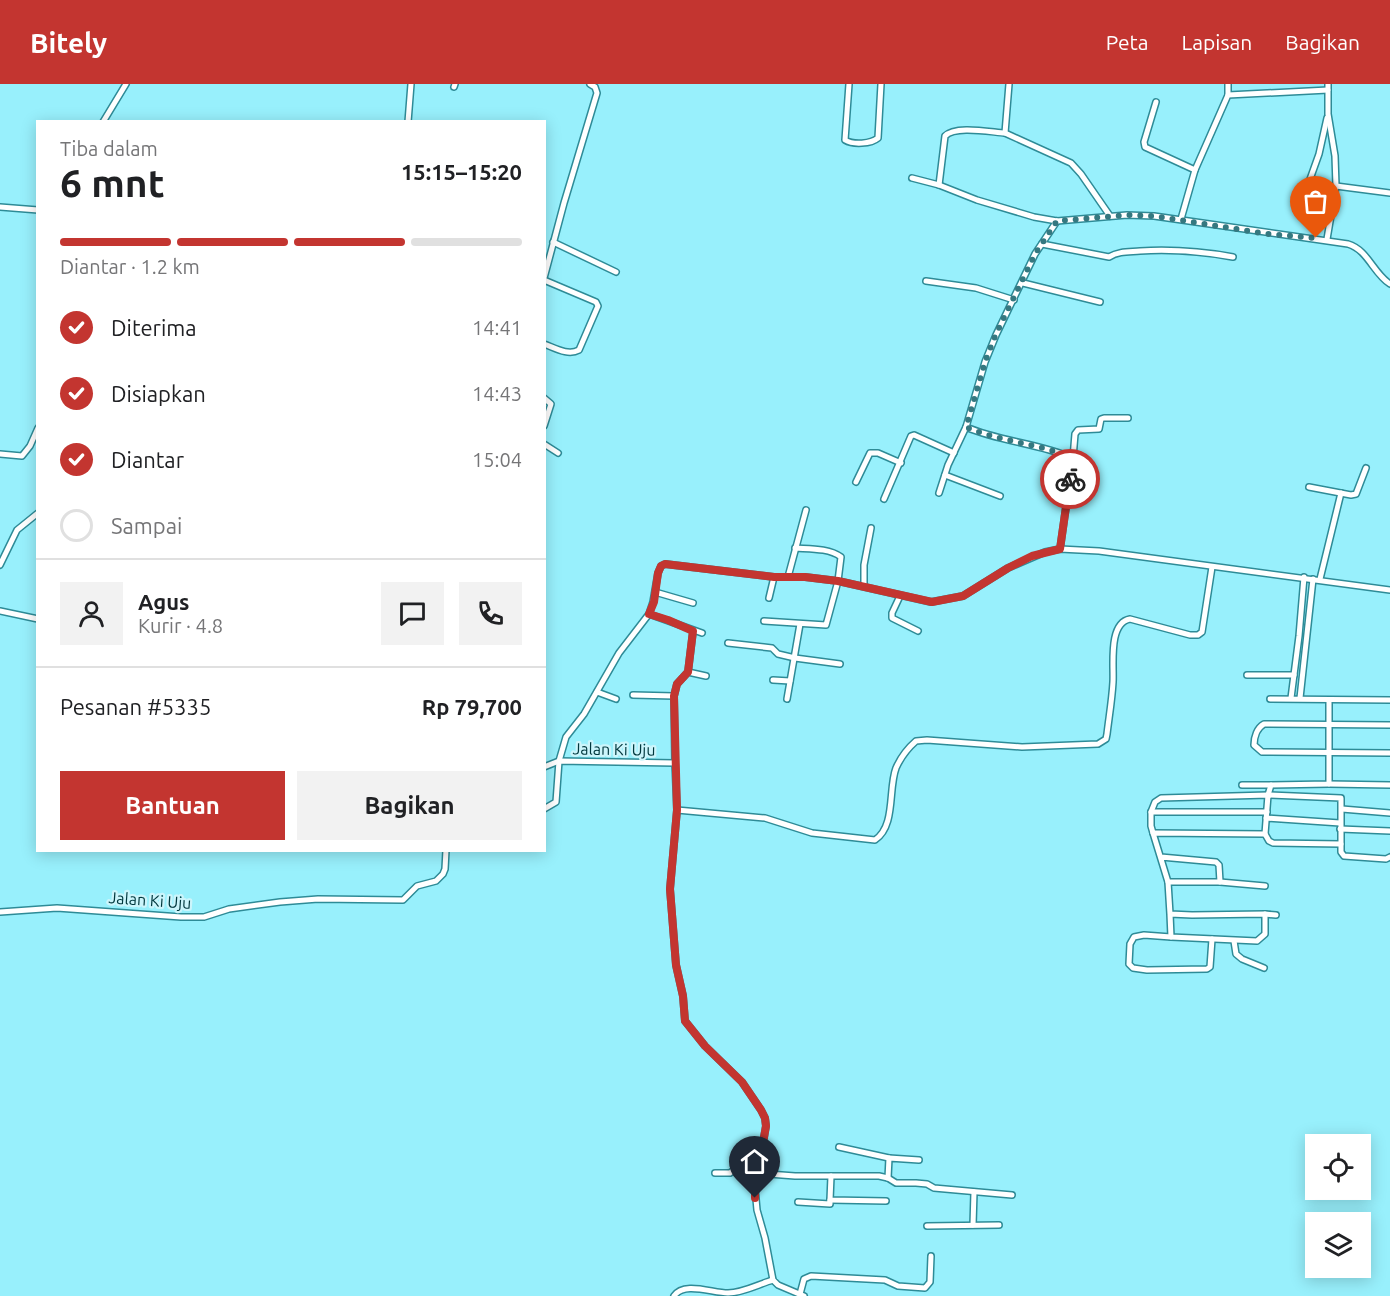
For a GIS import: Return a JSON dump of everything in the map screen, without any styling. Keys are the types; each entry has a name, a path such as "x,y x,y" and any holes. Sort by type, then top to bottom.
{"street":[{"path":"104,120 126,84"},
{"path":"408,120 411,84"},
{"path":"546,271 597,93 595,87 590,84"},
{"path":"849,84 845,140 850,143 873,142 878,138 881,84"},
{"path":"1005,133 1009,84"},
{"path":"1181,219 1195,170 1228,95 1228,84"},
{"path":"1250,84 1250,93"},
{"path":"1228,95 1328,87 1328,114 1335,156 1336,186 1327,239"},
{"path":"1156,102 1144,147 1195,170"},
{"path":"1328,114 1308,188 1310,191 1335,200"},
{"path":"939,184 945,136 948,132 957,130 1005,133 1071,163 1110,216"},
{"path":"912,178 939,184 977,200 1034,217 1057,221 1127,215 1181,219 1268,234 1327,239 1356,246 1379,276 1390,284"},
{"path":"1336,186 1390,194"},
{"path":"0,207 36,210"},
{"path":"939,494 966,427 985,362 1035,254 1057,221"},
{"path":"553,242 616,272"},
{"path":"1042,244 1109,257 1117,252 1169,249 1233,257"},
{"path":"546,280 596,302 598,306 579,351 567,352 546,345"},
{"path":"926,281 976,288 1014,300"},
{"path":"1023,283 1100,302"},
{"path":"546,400 551,404 546,420"},
{"path":"1060,549 1075,434 1078,430 1099,429 1100,421 1104,418 1128,418"},
{"path":"966,427 984,435 1059,452 1073,458"},
{"path":"0,454 22,456 36,432"},
{"path":"884,499 913,435 954,453"},
{"path":"546,445 558,453"},
{"path":"856,482 870,453 878,453 901,463"},
{"path":"1309,488 1341,494 1356,494 1366,468"},
{"path":"945,475 1000,496"},
{"path":"1320,579 1341,494"},
{"path":"788,577 806,510"},
{"path":"0,565 17,530 36,515"},
{"path":"864,586 864,565 871,528"},
{"path":"764,621 826,624 838,581 840,555 795,548"},
{"path":"546,766 559,761 566,737 584,714 619,653 649,614 658,573 661,566 665,564 774,577 838,581 932,602 963,596 1032,556 1060,549 1099,551 1390,590"},
{"path":"677,810 765,818 812,833 875,840 886,823 897,767 916,741 1022,747 1098,744 1106,739 1107,734 1113,684 1113,643 1121,623 1130,619 1190,635 1202,632 1212,567"},
{"path":"769,598 774,577"},
{"path":"1291,698 1304,577"},
{"path":"1300,698 1313,579"},
{"path":"655,592 693,603"},
{"path":"900,596 892,618 918,631"},
{"path":"0,610 36,619"},
{"path":"649,614 702,633"},
{"path":"787,699 800,624"},
{"path":"675,763 674,696 677,684 688,672 693,631"},
{"path":"728,643 772,648 778,654 840,664"},
{"path":"688,672 706,676"},
{"path":"1247,675 1294,675"},
{"path":"773,680 790,681"},
{"path":"597,692 616,699"},
{"path":"633,695 674,696"},
{"path":"1270,699 1390,699"},
{"path":"1329,699 1329,784"},
{"path":"1390,725 1264,724 1258,730 1254,745 1262,752 1390,753"},
{"name":"Jalan Ki Uju","path":"546,808 556,802 559,761 675,763 677,810 670,889 676,965 683,996 685,1021 737,1075 765,1118 766,1126 755,1198 773,1280"},
{"path":"1242,785 1390,785"},
{"path":"1271,785 1265,834 1269,841 1273,843 1341,844"},
{"path":"1171,937 1168,882 1151,826 1151,812 1155,802 1161,798 1268,795 1339,797 1341,798 1341,852 1344,856 1386,859 1390,857"},
{"path":"1341,809 1390,813"},
{"path":"1151,812 1266,815 1390,831"},
{"path":"1153,833 1265,834"},
{"name":"Jalan Ki Uju","path":"0,912 57,908 204,917 229,909 280,902 318,899 403,900 417,886 436,881 443,874 446,852"},
{"path":"1161,857 1216,862 1219,865 1220,882"},
{"path":"1168,882 1265,885"},
{"path":"1170,914 1276,915"},
{"path":"1212,939 1210,967 1207,969 1146,970 1133,969 1129,964 1130,944 1134,937 1144,935 1212,939 1234,941 1259,940 1265,934 1265,915"},
{"path":"1234,941 1236,954 1264,969"},
{"path":"839,1147 890,1158 919,1160"},
{"path":"888,1178 890,1158"},
{"path":"715,1173 730,1173 744,1162 759,1165"},
{"path":"757,1173 888,1178 896,1183 927,1184 934,1188 1012,1195"},
{"path":"798,1202 830,1204 831,1176"},
{"path":"973,1225 974,1192"},
{"path":"830,1200 886,1201"},
{"path":"927,1226 999,1225"},
{"path":"674,1296 678,1291 686,1288 729,1293 773,1280 778,1285 802,1295 804,1280 811,1276 885,1280 898,1286 925,1288 930,1282 931,1256"}],"way so far":[{"path":"1070,479 1073,458 1059,452 976,433 966,427 985,362 996,334 1023,283 1035,254 1057,221 1127,215 1154,216 1268,234 1316,238"}],"route":[{"path":"755,1198 766,1126 765,1118 742,1082 705,1046 685,1021 683,996 676,965 670,889 677,810 674,696 677,684 688,672 693,631 649,614 654,602 661,566 665,564 705,567 774,577 805,577 864,586 932,602 952,599 963,596 1032,556 1060,549 1070,479"}]}
